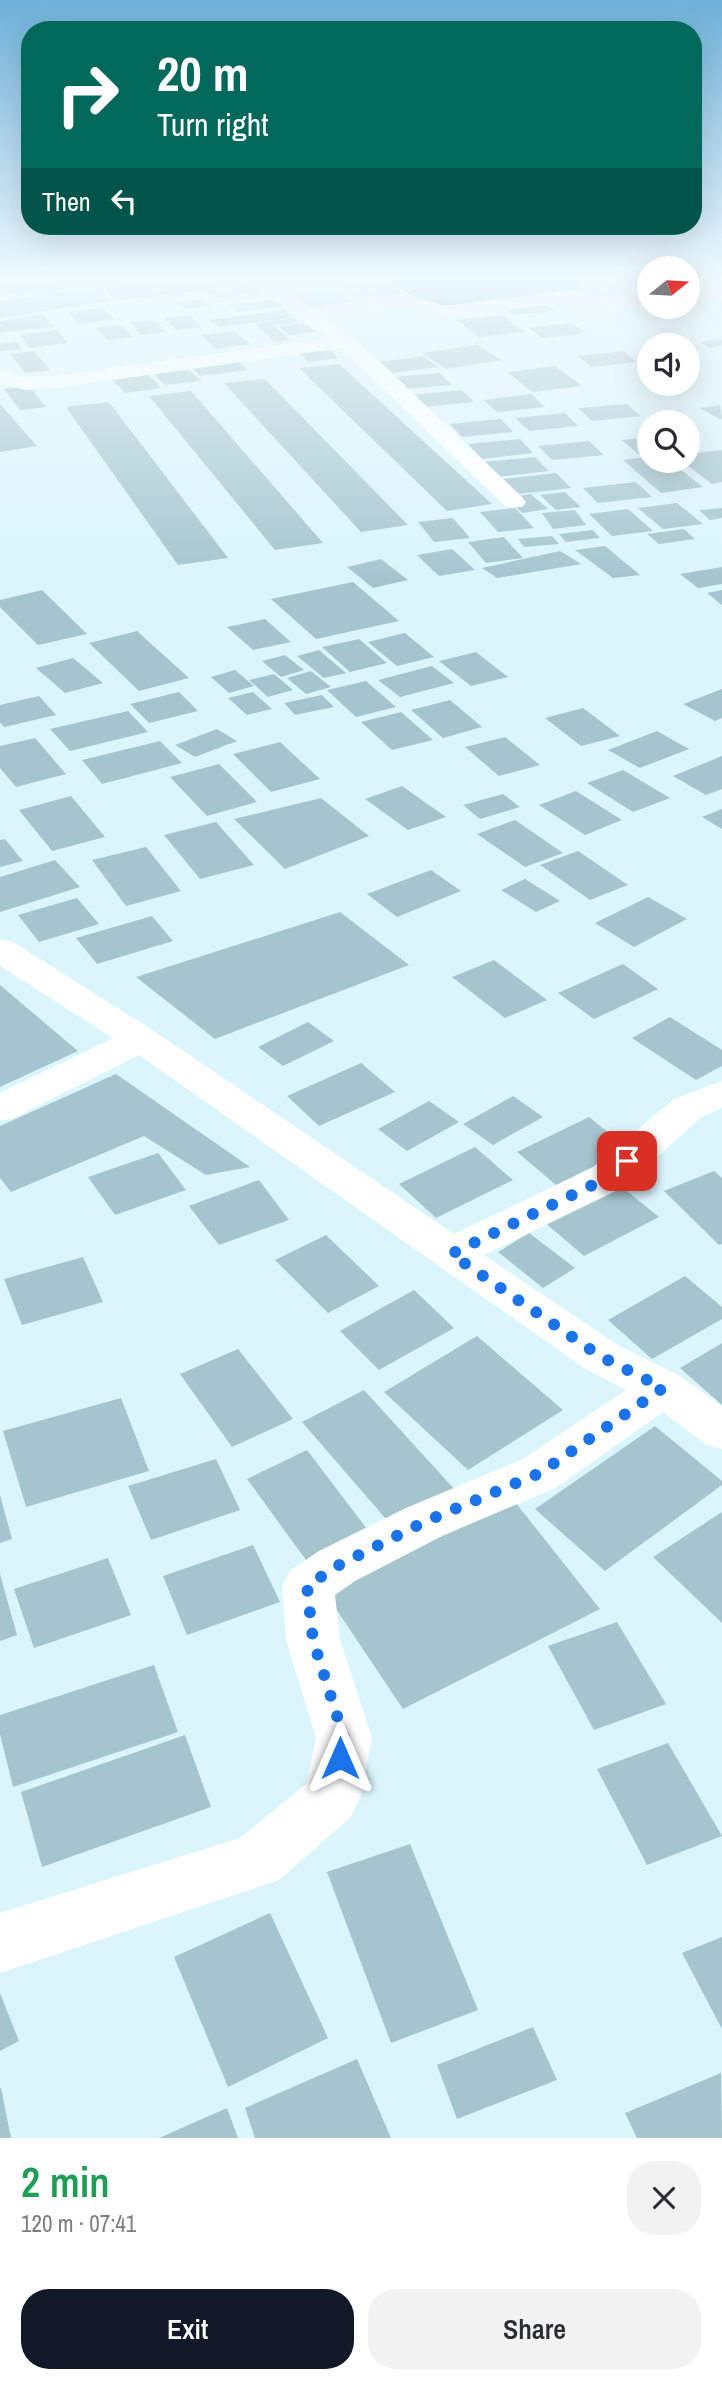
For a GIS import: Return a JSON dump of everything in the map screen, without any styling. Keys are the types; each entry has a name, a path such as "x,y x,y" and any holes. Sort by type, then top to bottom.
{"street":[{"path":"4,380 28,384 71,380"},
{"path":"385,380 514,502"},
{"path":"0,950 141,1039 600,1356 663,1388 722,1432"},
{"path":"0,1109 141,1039"},
{"path":"451,1254 607,1178 688,1108 722,1093"},
{"path":"0,1943 258,1860 331,1798 344,1738 313,1640 307,1586 337,1566 424,1522 540,1473 663,1388"}],"building":[{"path":"113,380 153,380 161,388 125,393"},
{"path":"160,380 201,381 165,385"},
{"path":"266,380 408,525 361,532 224,383"},
{"path":"311,380 356,380 492,504 447,511"},
{"path":"395,380 447,380 452,385 403,389"},
{"path":"517,380 574,380 582,386 532,392"},
{"path":"29,386 46,407 20,410 4,389"},
{"path":"462,390 474,402 425,407 413,395"},
{"path":"191,391 323,543 275,550 149,396"},
{"path":"531,394 545,407 497,412 483,400"},
{"path":"109,402 228,558 178,565 66,407"},
{"path":"0,404 37,446 0,452"},
{"path":"627,404 637,413 637,416 592,421 578,408"},
{"path":"720,405 722,419 700,408"},
{"path":"565,413 578,426 529,431 515,418"},
{"path":"501,419 513,432 462,437 450,424"},
{"path":"637,438 637,453 622,440"},
{"path":"520,439 533,453 481,459 468,444"},
{"path":"589,441 604,455 552,460 538,446"},
{"path":"722,450 722,482 712,484 697,473 700,473 700,453"},
{"path":"535,457 549,471 497,477 483,462"},
{"path":"637,458 637,472 623,460"},
{"path":"556,473 571,488 517,494 503,479"},
{"path":"638,473 685,473 703,487 661,493"},
{"path":"636,482 652,497 598,503 583,488"},
{"path":"565,492 581,507 556,510 540,495"},
{"path":"531,494 548,509 522,513 506,497"},
{"path":"677,503 703,524 663,529 638,508"},
{"path":"515,508 534,528 498,532 480,512"},
{"path":"722,508 722,518 710,520 699,510"},
{"path":"628,509 653,531 612,536 589,514"},
{"path":"575,510 586,525 553,529 542,513"},
{"path":"453,518 470,538 434,542 418,522"},
{"path":"684,529 695,539 659,544 647,534"},
{"path":"593,530 600,538 566,542 559,534"},
{"path":"552,536 559,544 524,547 518,539"},
{"path":"504,537 523,558 486,563 468,542"},
{"path":"605,546 640,575 613,578 575,550"},
{"path":"452,549 475,570 439,576 417,555"},
{"path":"560,551 581,564 497,578 482,568"},
{"path":"381,559 408,580 373,588 347,567"},
{"path":"722,567 722,584 698,588 680,574"},
{"path":"353,582 399,621 316,639 271,599"},
{"path":"42,590 87,634 38,645 0,607 0,600"},
{"path":"722,590 722,605 707,593"},
{"path":"265,619 291,642 253,650 227,627"},
{"path":"137,631 189,678 139,691 89,643"},
{"path":"405,633 434,657 397,666 368,642"},
{"path":"359,639 387,663 350,672 322,647"},
{"path":"319,650 346,673 324,678 297,656"},
{"path":"476,652 508,677 471,686 439,661"},
{"path":"285,655 304,670 281,677 262,661"},
{"path":"73,658 103,683 65,693 36,668"},
{"path":"432,666 454,683 400,697 378,680"},
{"path":"235,670 254,686 229,693 211,677"},
{"path":"311,671 331,687 306,694 287,678"},
{"path":"274,674 293,690 268,697 249,680"},
{"path":"366,681 396,707 356,717 327,690"},
{"path":"722,689 722,718 715,721 683,704"},
{"path":"179,692 198,711 149,723 130,704"},
{"path":"253,692 272,709 247,715 228,698"},
{"path":"322,695 334,707 295,715 284,703"},
{"path":"39,696 56,715 4,727 0,722 0,705"},
{"path":"450,700 482,727 443,738 411,710"},
{"path":"583,708 620,736 581,746 545,718"},
{"path":"128,711 148,732 70,751 50,729"},
{"path":"401,712 433,740 392,750 361,722"},
{"path":"217,729 237,741 195,757 175,745"},
{"path":"657,731 689,749 640,768 608,750"},
{"path":"505,737 540,765 499,776 465,747"},
{"path":"35,738 66,774 16,787 0,768 0,746"},
{"path":"160,741 182,763 102,784 82,760"},
{"path":"280,742 320,779 271,792 233,754"},
{"path":"722,756 722,789 706,795 673,776"},
{"path":"219,764 257,802 207,816 170,777"},
{"path":"623,770 670,798 633,812 587,783"},
{"path":"402,786 446,817 408,830 365,799"},
{"path":"576,791 622,820 585,835 539,805"},
{"path":"503,794 520,807 480,819 463,805"},
{"path":"71,796 105,837 52,851 19,810"},
{"path":"321,798 369,836 285,869 234,819"},
{"path":"722,809 722,829 702,817"},
{"path":"515,820 563,853 525,867 477,834"},
{"path":"216,822 254,865 200,879 164,835"},
{"path":"5,839 23,861 0,867 0,840"},
{"path":"146,847 181,891 126,906 92,860"},
{"path":"578,851 628,885 590,900 540,865"},
{"path":"55,860 80,887 0,912 0,877"},
{"path":"431,870 461,891 397,917 367,894"},
{"path":"525,879 560,901 536,912 501,890"},
{"path":"648,897 687,919 634,947 595,923"},
{"path":"77,898 99,924 39,942 18,915"},
{"path":"340,912 409,965 215,1039 136,977"},
{"path":"152,916 173,941 97,964 76,938"},
{"path":"494,960 547,1000 505,1018 452,977"},
{"path":"623,964 658,989 594,1019 558,993"},
{"path":"0,985 78,1051 0,1087"},
{"path":"670,1017 722,1050 722,1066 696,1080 632,1038"},
{"path":"308,1022 334,1041 283,1066 258,1047"},
{"path":"361,1063 395,1092 319,1126 287,1096"},
{"path":"116,1074 250,1167 206,1175 144,1136 11,1192 0,1178 0,1126"},
{"path":"513,1096 543,1117 493,1145 463,1124"},
{"path":"429,1101 459,1122 407,1151 378,1129"},
{"path":"589,1117 629,1149 556,1185 517,1152"},
{"path":"475,1147 513,1180 436,1218 399,1184"},
{"path":"158,1153 186,1190 115,1215 88,1177"},
{"path":"714,1171 722,1178 722,1244 719,1245 664,1191"},
{"path":"259,1180 289,1220 219,1245 189,1206"},
{"path":"617,1183 659,1217 584,1256 543,1221"},
{"path":"529,1233 575,1268 543,1288 498,1252"},
{"path":"326,1235 379,1286 328,1313 275,1260"},
{"path":"83,1257 103,1302 22,1325 4,1279"},
{"path":"685,1276 722,1307 722,1319 652,1359 608,1320"},
{"path":"414,1290 454,1328 379,1370 340,1331"},
{"path":"477,1336 563,1410 468,1470 384,1392"},
{"path":"722,1343 722,1405 680,1368"},
{"path":"238,1349 293,1419 232,1447 180,1374"},
{"path":"364,1390 456,1491 392,1526 302,1422"},
{"path":"121,1398 149,1471 26,1507 3,1431"},
{"path":"655,1426 722,1481 722,1485 605,1571 535,1509"},
{"path":"307,1450 367,1529 306,1560 247,1479"},
{"path":"216,1459 240,1510 151,1540 128,1486"},
{"path":"0,1495 12,1539 0,1543"},
{"path":"515,1502 600,1609 403,1709 324,1591"},
{"path":"722,1512 722,1623 653,1557"},
{"path":"253,1545 280,1602 187,1635 163,1576"},
{"path":"108,1558 131,1615 34,1648 14,1589"},
{"path":"0,1574 17,1635 0,1641"},
{"path":"617,1622 666,1704 594,1730 548,1646"},
{"path":"154,1665 178,1732 13,1787 0,1734 0,1715"},
{"path":"185,1735 211,1807 42,1867 21,1792"},
{"path":"668,1743 722,1836 647,1865 597,1769"},
{"path":"410,1844 478,2010 391,2043 327,1872"},
{"path":"270,1913 328,2038 228,2087 174,1957"},
{"path":"722,1937 722,2029 682,1953"},
{"path":"0,1993 19,2041 0,2051"},
{"path":"533,2027 557,2080 457,2119 437,2065"},
{"path":"357,2059 391,2138 255,2138 245,2108"},
{"path":"721,2073 722,2138 637,2138 625,2113"},
{"path":"1,2088 11,2138 0,2138"},
{"path":"227,2108 238,2138 159,2138"}],"route":[{"path":"340,1758 344,1738 313,1640 307,1586 337,1566 424,1522 540,1473 663,1388 600,1356 451,1254 607,1178 627,1161"}]}
